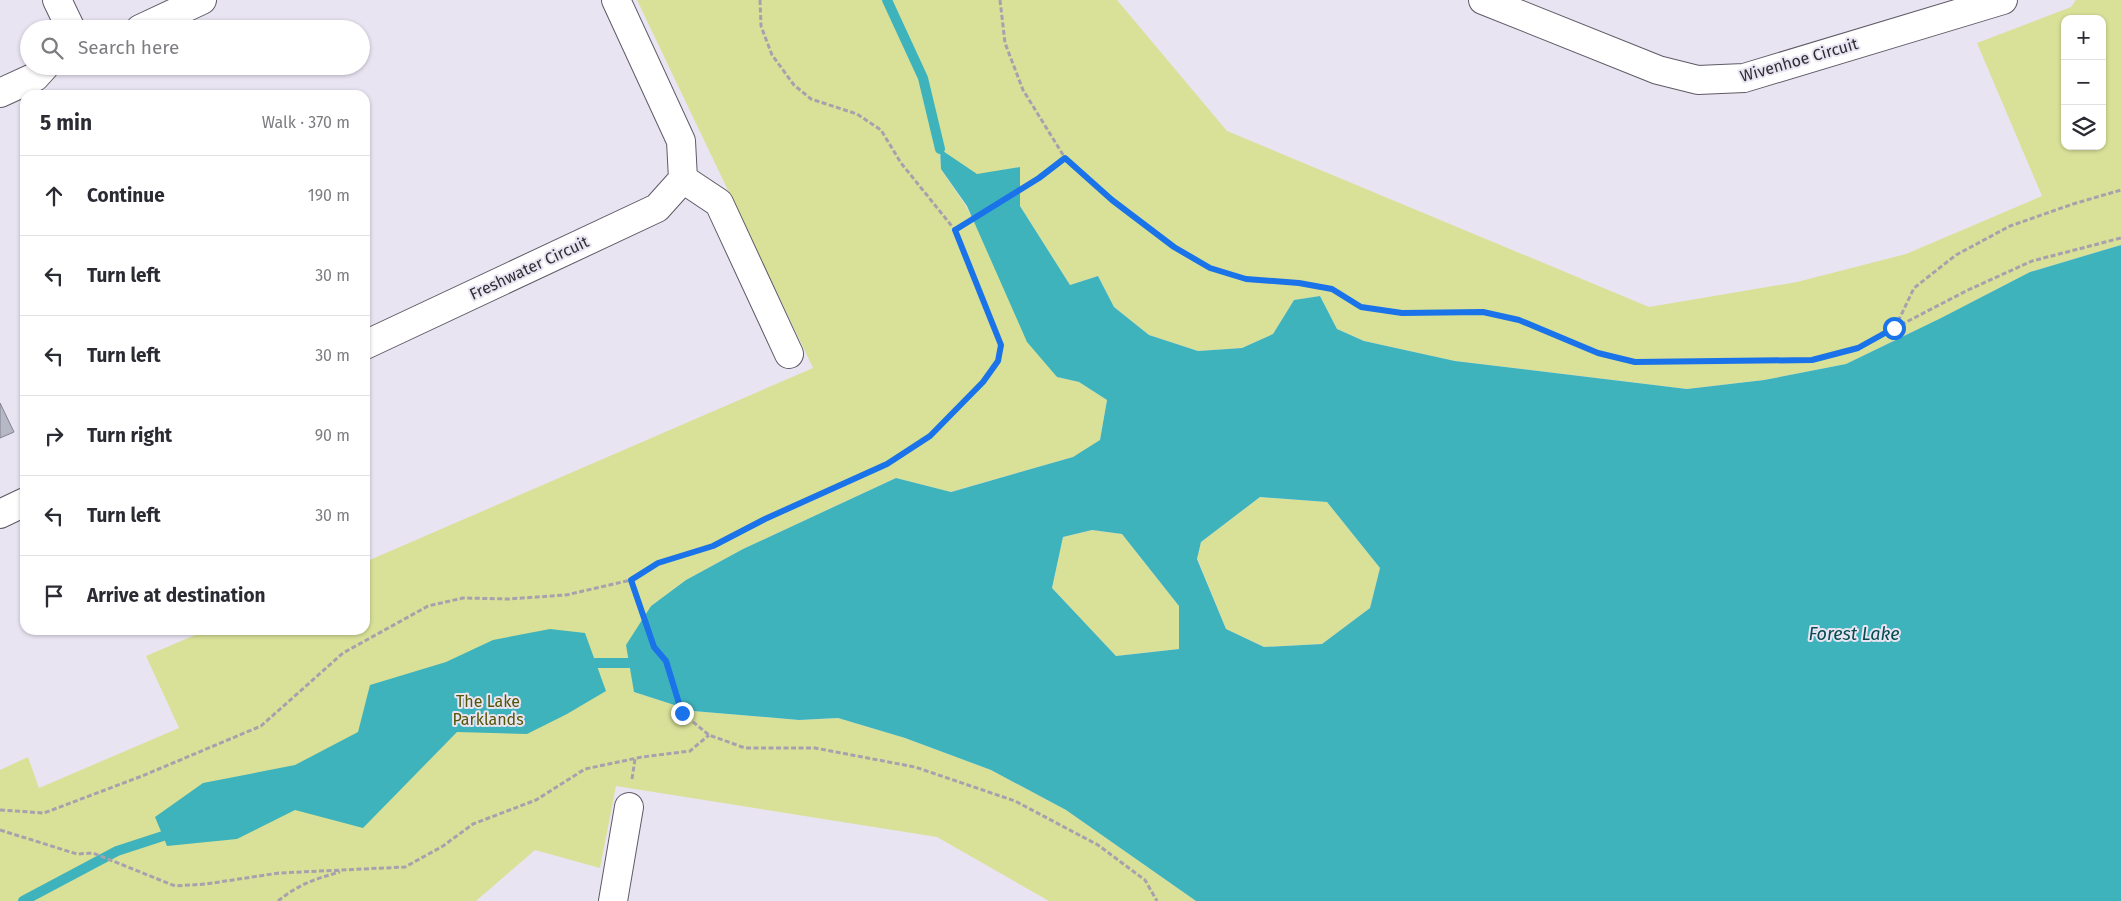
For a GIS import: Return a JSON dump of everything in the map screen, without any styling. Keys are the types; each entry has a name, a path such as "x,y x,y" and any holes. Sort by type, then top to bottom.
{"street":[{"path":"57,0 67,20"},
{"path":"159,20 202,0"},
{"path":"616,0 682,141 683,179 719,202 789,354"},
{"name":"Wivenhoe Circuit","path":"1483,0 1658,70 1698,80 1744,78 2003,0"},
{"path":"0,93 37,75"},
{"name":"Freshwater Circuit","path":"370,343 658,208 683,179"},
{"path":"0,514 20,504"},
{"path":"613,901 629,807"}],"path":[{"path":"0,811 44,813 142,776 261,726 343,653 428,606 463,598 508,599 566,596 631,580 658,563 713,546 765,519 887,464 930,436 983,382 998,361 1001,345 955,230 900,163 881,130 857,114 811,99 794,85 772,55 766,40 761,26 760,0"},
{"path":"1000,0 1005,43 1023,90 1065,158 1127,212 1174,247 1210,268 1246,279 1299,283 1332,289 1361,307 1402,313 1483,312 1519,320 1598,353 1635,362 1812,360 1858,348 1968,290 2032,261 2121,238"},
{"path":"955,230 1039,178 1065,158"},
{"path":"1894,328 1914,288 1956,255 2010,226 2121,190"},
{"path":"631,580 654,647 666,661 682,713 709,735 745,748 815,748 915,767 1014,801 1098,845 1145,880 1157,901"},
{"path":"0,830 77,854 93,852 175,886 206,884 279,873 404,867 443,846 473,824 536,800 585,770 642,757 690,751 709,735"},
{"path":"278,901 296,887 314,879 345,871"}],"green space":[{"name":"The Lake Parklands","path":"637,0 1117,0 1227,131 1649,307 1797,282 1906,254 2042,196 1977,43 2071,7 2076,0 2121,0 2121,245 2030,272 1846,364 1764,380 1687,389 1455,361 1364,341 1337,329 1320,296 1294,300 1273,334 1242,348 1198,351 1149,335 1114,307 1098,276 1070,285 1020,206 1020,167 977,175 940,149 941,169 966,206 1057,377 1079,382 1107,400 1100,441 1073,457 950,492 896,478 743,549 686,580 651,606 634,692 693,711 799,720 838,718 905,738 991,770 1066,810 1196,901 1049,901 937,837 616,786 600,868 535,850 476,901 0,901 0,770 28,757 39,788 179,728 146,656 195,635 370,635 370,560 813,368"},
{"path":"1260,497 1327,502 1380,568 1370,608 1322,644 1264,647 1226,629 1197,558 1201,542"},
{"path":"1092,530 1122,534 1179,606 1179,649 1116,656 1052,588 1063,537"}],"water":[{"name":"Forest Lake","path":"940,149 977,174 1020,167 1020,206 1070,285 1098,276 1114,307 1149,335 1198,351 1242,348 1273,334 1294,300 1320,296 1337,329 1364,341 1455,361 1687,389 1764,380 1846,364 2030,272 2121,245 2121,901 1196,901 1066,810 991,770 905,738 838,718 799,720 693,711 634,692 626,645 651,606 686,580 743,549 896,478 951,492 1073,457 1100,440 1107,400 1079,382 1057,377 1027,342 967,206 941,169","holes":["1260,497 1327,502 1380,568 1370,608 1322,644 1264,647 1226,629 1197,559 1201,542","1092,530 1122,534 1179,606 1179,649 1116,656 1052,588 1063,537"]},
{"path":"550,629 585,633 606,691 567,714 527,734 457,732 363,828 295,810 237,839 167,846 155,817 203,783 295,765 358,732 370,685 446,662 493,640"}],"building":[{"path":"0,403 14,432 0,438"}],"waterway":[{"path":"887,0 923,78 940,149"},
{"path":"596,663 629,663"},
{"path":"23,901 117,851 163,836"}],"route":[{"path":"682,713 666,661 654,647 631,580 658,563 713,546 765,519 887,464 930,436 983,382 998,361 1001,345 955,230 1039,178 1065,158 1112,200 1174,247 1210,268 1246,279 1299,283 1332,289 1361,307 1402,313 1483,312 1519,320 1598,353 1635,362 1812,360 1858,348 1894,328"}]}
